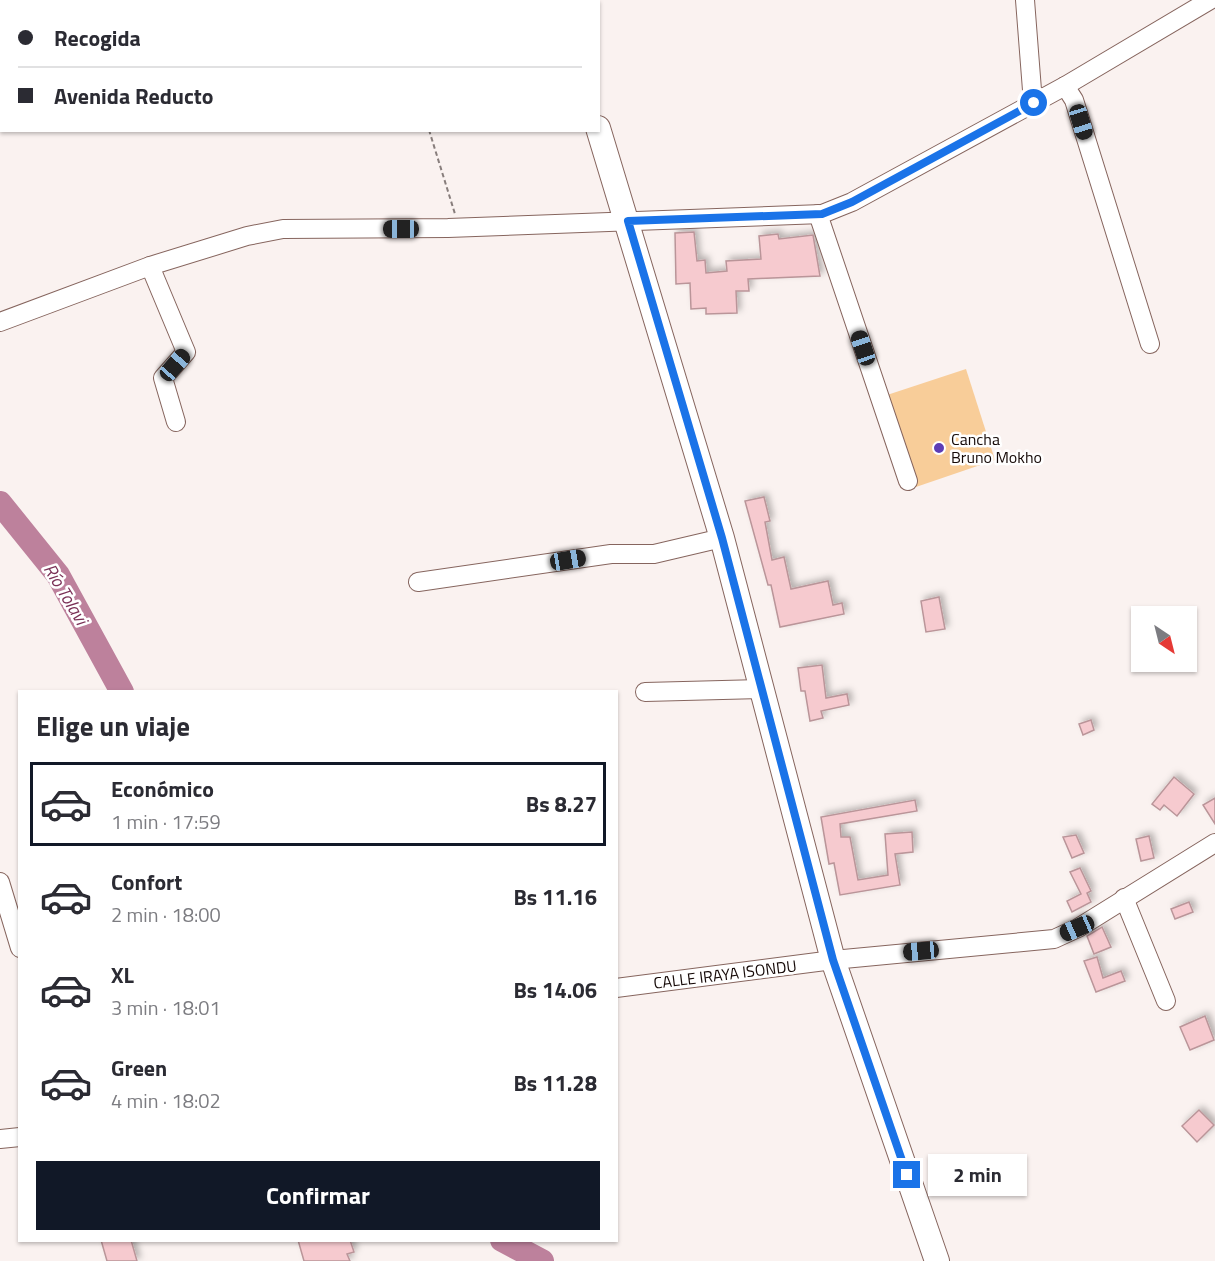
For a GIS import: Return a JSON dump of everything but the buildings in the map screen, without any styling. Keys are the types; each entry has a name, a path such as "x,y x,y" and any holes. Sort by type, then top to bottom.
{"main road":[{"path":"599,132 722,538 833,960 937,1261"}],"street":[{"path":"1025,0 1034,103"},
{"path":"0,322 150,266 247,236 283,229 460,228 818,214 852,202 1034,103 1210,0"},
{"path":"1065,86 1074,100 1150,344"},
{"path":"818,214 908,481"},
{"path":"150,266 186,352 163,378 176,422"},
{"path":"418,582 611,554 654,554 722,538"},
{"path":"645,692 761,688"},
{"name":"CALLE IRAYA ISONDU","path":"618,988 833,960 1054,939 1077,928 1215,843"},
{"path":"0,882 18,941"},
{"path":"1124,898 1166,1001"},
{"path":"0,1139 18,1137"}],"path":[{"path":"430,132 460,228"}],"shaded area":[{"path":"966,369 995,460 913,488 884,396"}],"waterway":[{"name":"Río Tolavi","path":"0,503 58,575 121,690"},
{"name":"Río Tolavi","path":"506,1242 542,1261"}],"place":[{"name":"Cancha Bruno Mokho","path":"939,448"}],"route":[{"path":"907,1175 833,960 722,538 628,221 822,214 852,202 1034,103"}]}
